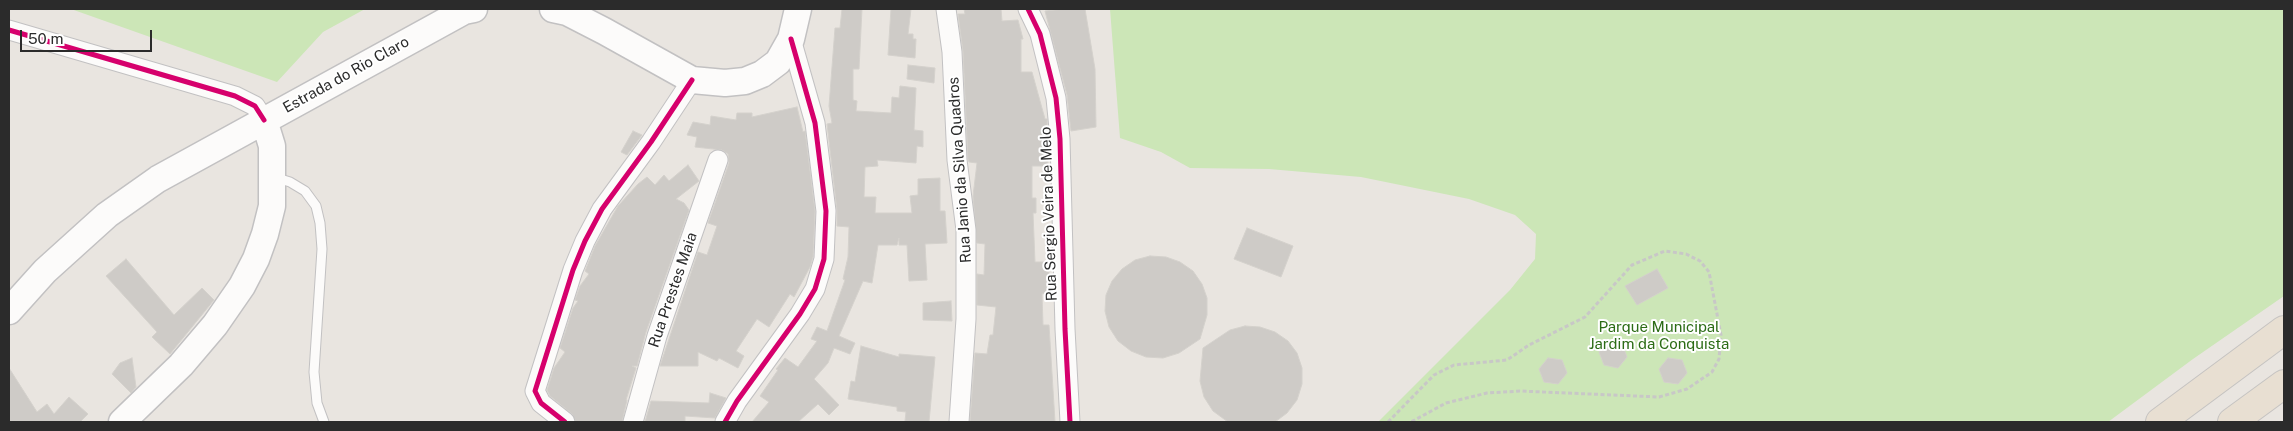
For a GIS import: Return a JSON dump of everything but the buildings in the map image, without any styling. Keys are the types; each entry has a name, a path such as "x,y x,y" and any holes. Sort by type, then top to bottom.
{"highway":[{"path":"2160,422 2284,330"},
{"path":"2232,422 2284,384"}],"main road":[{"name":"Estrada do Rio Claro","path":"9,311 46,271 106,215 158,179 464,11 474,9"},
{"path":"553,9 567,12 692,80 725,83 754,78 778,62 791,39 798,9"},
{"path":"122,422 181,365 215,325 242,286 256,259 272,206 274,177 272,146 264,120"}],"street":[{"name":"Rua Janio da Silva Quadros","path":"946,9 952,52 957,160 966,230 966,320 960,422"},
{"name":"Rua Sergio Veira de Melo","path":"1028,9 1040,34 1057,106 1060,139 1065,329 1070,422"},
{"path":"9,30 235,96 254,106 264,120"},
{"path":"725,422 736,401 800,314 815,289 824,259 826,211 816,133 791,39"},
{"path":"565,422 541,403 535,390 573,270 585,241 602,209 651,142 692,80"},
{"name":"Rua Prestes Maia","path":"633,422 658,336 718,160"}],"lane":[{"path":"274,177 290,182 305,191 316,206 320,223 322,249 314,372 317,403 324,422"}],"path":[{"path":"1388,422 1434,375 1454,365 1507,360 1529,345 1585,317 1632,265 1665,251 1686,254 1700,261 1709,272 1721,335 1719,359 1712,372 1686,388 1659,397 1520,391 1487,393 1446,403 1411,422"}],"green space":[{"path":"71,9 365,9 323,32 277,82"},
{"name":"Parque Municipal Jardim da Conquista","path":"1110,9 2284,9 2284,296 2193,359 2108,422 1378,422 1510,290 1535,259 1536,234 1515,215 1469,199 1361,177 1269,169 1190,168 1161,152 1120,138"}],"cycle path":[{"path":"1028,9 1040,34 1056,98 1060,139 1065,329 1070,422"},
{"path":"9,30 235,96 255,106 264,120"},
{"path":"725,422 737,401 800,314 815,289 824,259 826,211 815,123 791,39"},
{"path":"565,422 541,403 535,391 573,270 585,241 602,209 651,142 692,80"}]}
